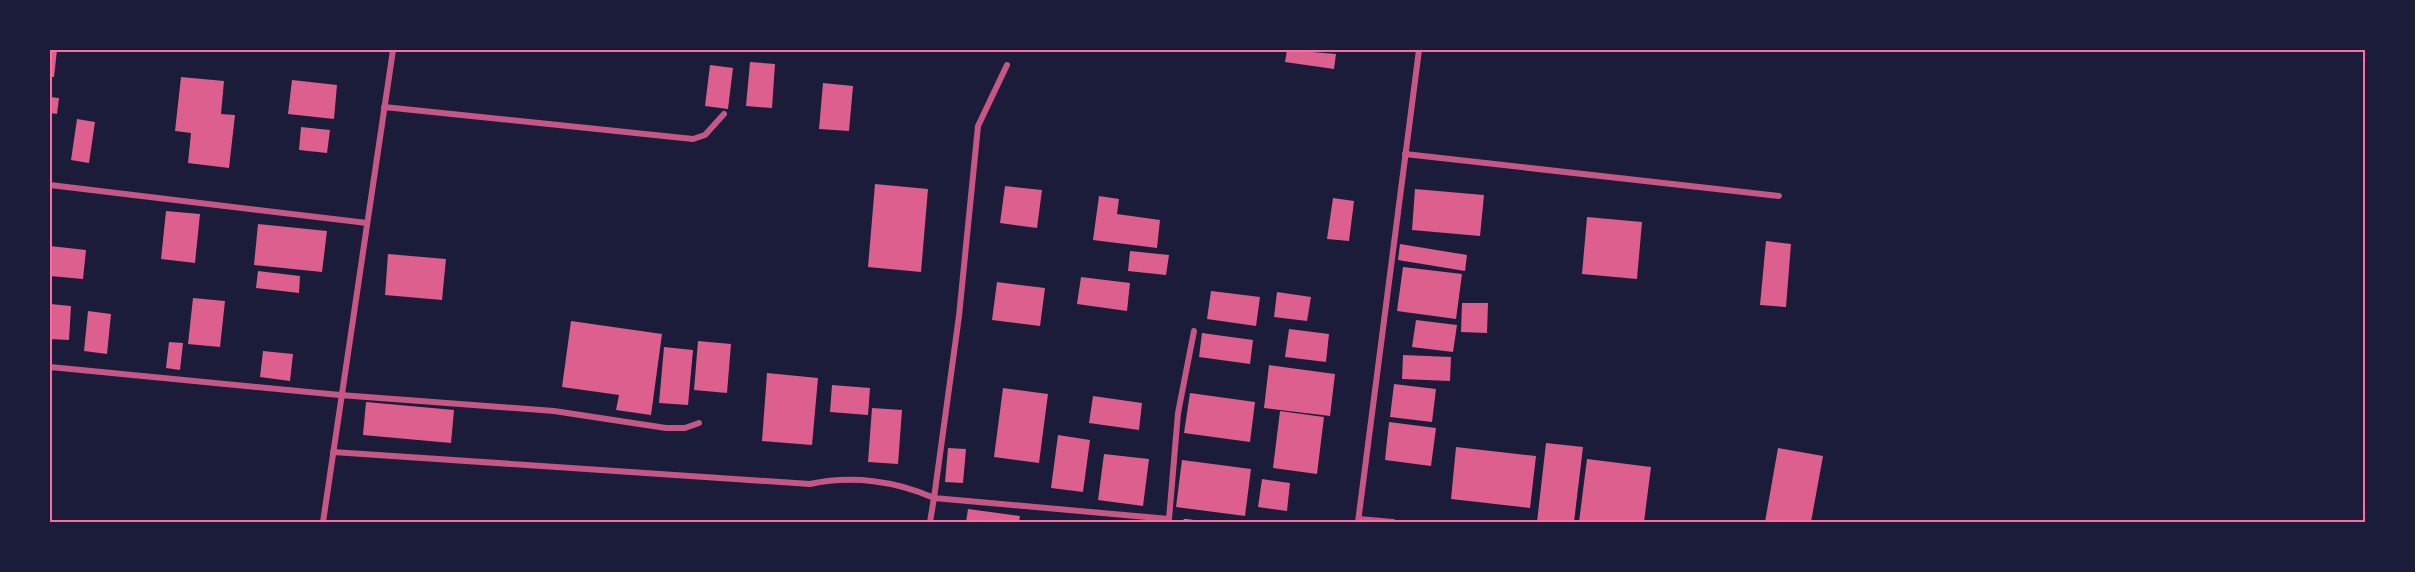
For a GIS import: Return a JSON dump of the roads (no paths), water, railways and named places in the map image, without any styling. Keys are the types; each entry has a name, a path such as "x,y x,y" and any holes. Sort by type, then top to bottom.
{"street":[{"path":"322,522 393,50"},
{"path":"1393,522 1358,521 1419,50"},
{"path":"930,522 960,306 978,126 1007,65"},
{"path":"384,107 693,139 709,131 724,114"},
{"path":"1405,154 1779,196"},
{"path":"50,185 367,223"},
{"path":"333,452 810,484 829,480 857,480 912,488 934,498 1169,519 1178,412 1194,331"},
{"path":"50,367 340,395 554,411 666,428 685,428 699,423"}]}
